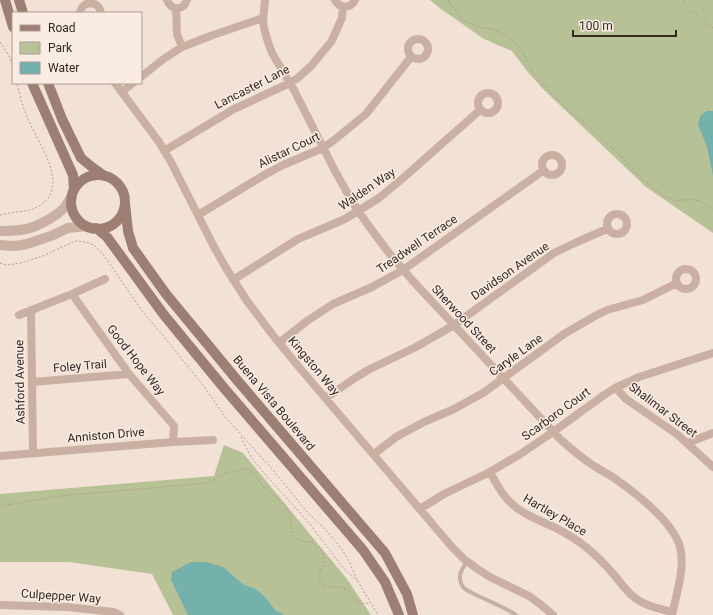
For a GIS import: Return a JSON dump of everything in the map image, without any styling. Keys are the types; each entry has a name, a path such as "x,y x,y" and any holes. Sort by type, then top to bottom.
{"main road":[{"path":"5,0 12,24"},
{"path":"19,0 23,12"},
{"path":"32,84 73,175 72,205 74,214 79,221 86,226 105,228 113,224 119,218 124,211 125,203"},
{"name":"Buena Vista Boulevard","path":"48,84 62,119 81,158 103,175 110,177 117,182 122,188 125,195 128,232 133,248 166,294 384,553 407,594 414,615"},
{"path":"73,193 79,183 86,178 94,175 103,175"},
{"path":"96,228 107,237 164,315 219,382 363,550 384,582 399,615"}],"street":[{"path":"167,0 170,5 176,8 185,5 187,0"},
{"name":"Sherwood Street","path":"265,0 263,18 264,28 272,53 305,111 346,190 389,253 553,432 582,458 618,481 645,502 660,516 675,534 681,550 682,558 680,577 672,614"},
{"path":"335,0 337,4 343,7 350,6 353,4 354,0"},
{"path":"80,12 82,7 90,2 99,6 101,12"},
{"name":"Lancaster Lane","path":"164,151 234,108 290,84 299,77 312,66 331,42 342,18 343,7"},
{"path":"176,8 177,34 182,47"},
{"path":"142,76 162,60 182,47 263,18"},
{"name":"Alistar Court","path":"198,215 266,174 323,148 366,114 411,57"},
{"name":"Kingston Way","path":"116,84 164,151 233,280 279,343 452,547 467,561 490,577 529,596 553,615"},
{"path":"122,92 132,84"},
{"name":"Walden Way","path":"233,280 298,239 345,219 359,211 394,187 480,110"},
{"name":"Treadwell Terrace","path":"279,343 332,304 372,287 404,270 544,170"},
{"path":"0,231 26,229 48,220 64,208 73,193"},
{"path":"0,245 15,246 27,244 51,236 68,228 86,226"},
{"name":"Davidson Avenue","path":"326,398 368,370 416,347 454,325 554,253 607,229"},
{"path":"12,231 12,245"},
{"path":"19,315 105,279"},
{"name":"Caryle Lane","path":"374,454 396,437 424,422 441,416 483,393 564,334 595,316 607,310 643,300 677,283"},
{"name":"Good Hope Way","path":"72,294 129,374 174,426 173,442"},
{"name":"Ashford Avenue","path":"31,310 33,453"},
{"name":"Scarboro Court","path":"420,509 444,494 519,456 616,388 639,377 713,353"},
{"name":"Foley Trail","path":"32,382 129,374"},
{"name":"Shalimar Street","path":"616,388 626,399 668,427 688,443 713,467"},
{"path":"688,443 713,433"},
{"name":"Anniston Drive","path":"0,456 213,440"},
{"name":"Hartley Place","path":"490,472 504,495 518,508 580,543 605,565 638,601 645,605 672,614"},
{"name":"Culpepper Way","path":"0,605 54,611 90,609 114,612 120,615"}],"lane":[{"path":"467,561 459,577 462,586 516,615"}],"path":[{"path":"448,0 463,20 481,28 499,32 517,44 523,52 532,71 542,84 569,111 586,124 619,154 641,178 666,197 676,201 691,199 696,200 713,209"},
{"path":"684,0 684,4 688,8 713,28"},
{"path":"0,42 12,65"},
{"path":"0,215 30,210 41,205 49,198 52,190 52,169 22,106 17,84"},
{"path":"0,263 6,265 21,263 43,256 75,241 94,245 103,254 142,311 205,388 226,418 273,470 308,513 324,528 341,548 349,561 357,580 378,615"},
{"path":"241,436 251,457 263,472 310,524 340,564 357,580"},
{"path":"0,506 59,496 209,483 220,476 249,469 261,484 278,498 287,509 295,537 301,541 314,543 320,548 324,558 324,564 318,575 320,582 328,587 344,588 359,602 370,603"}],"green space":[{"path":"430,0 713,0 713,233 646,187 544,90 512,51 484,39"},
{"path":"224,445 243,453 347,579 371,615 173,615 152,574 69,562 0,562 0,494 214,476"}],"water":[{"path":"707,111 713,111 713,176 707,147 698,125 700,116"},
{"path":"191,562 206,562 223,567 244,585 254,588 264,596 276,611 285,615 188,615 171,580 172,572"}]}
